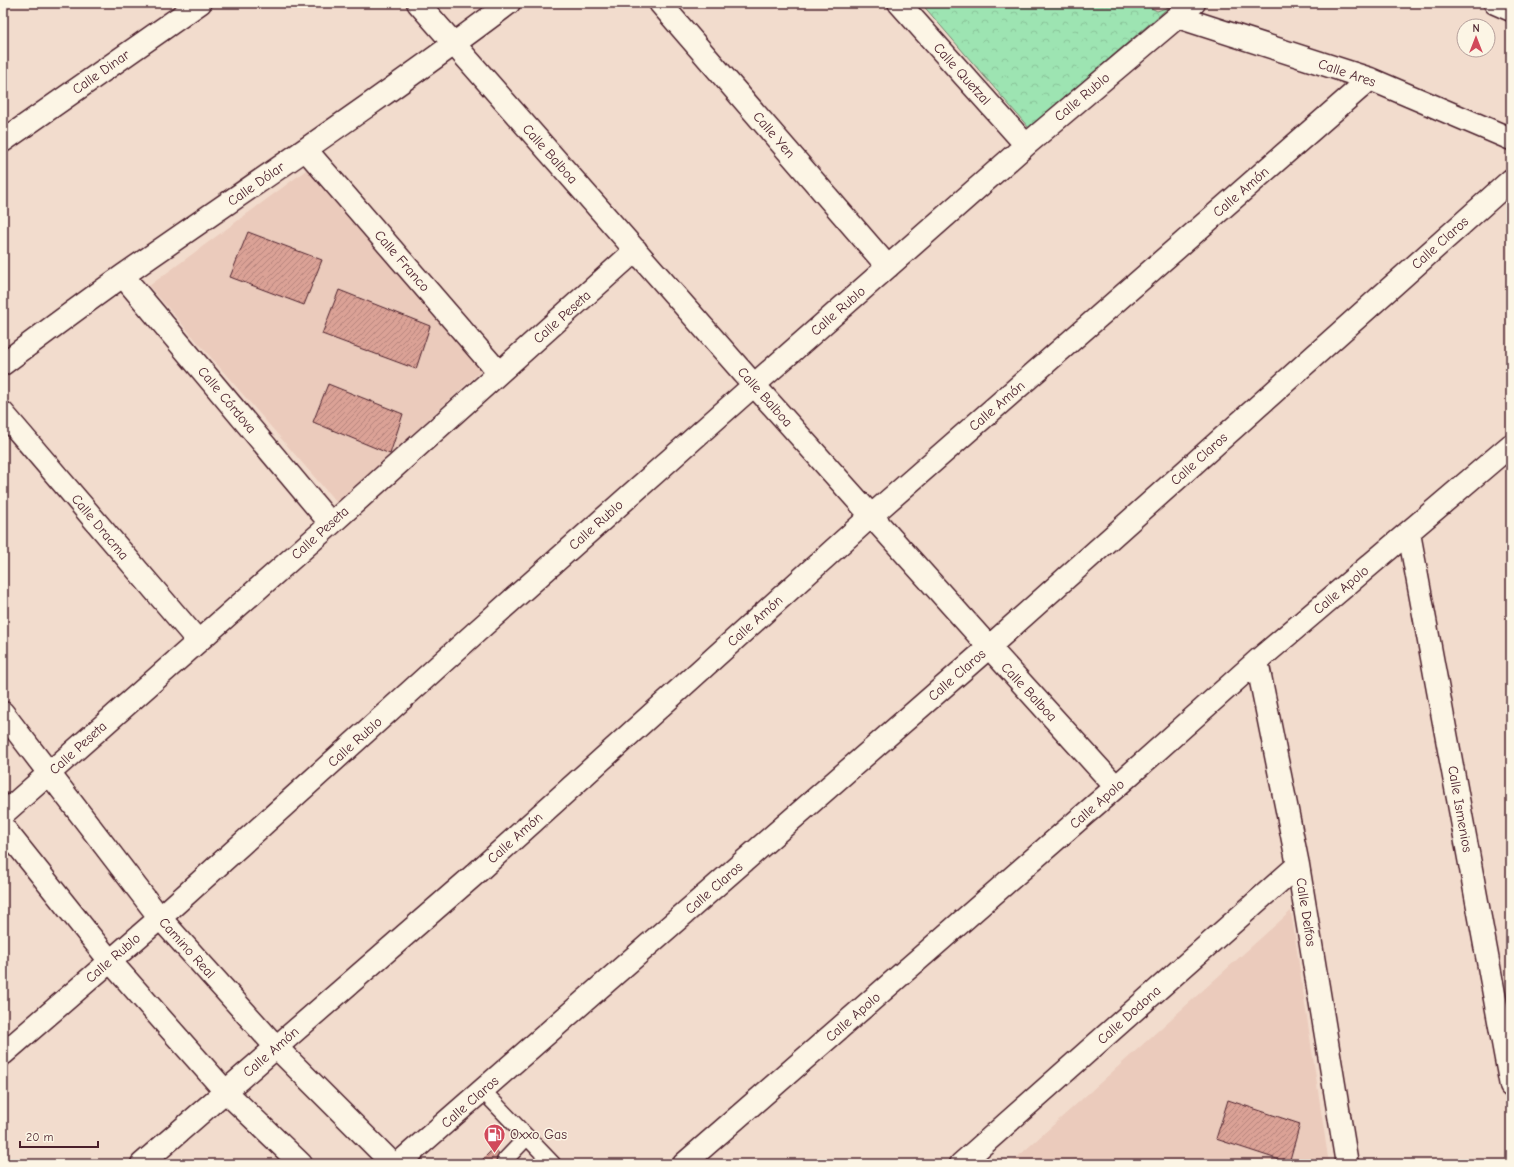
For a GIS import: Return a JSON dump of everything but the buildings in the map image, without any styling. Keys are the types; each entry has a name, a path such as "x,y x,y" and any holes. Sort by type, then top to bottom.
{"street":[{"name":"Calle Dinar","path":"3,141 200,3"},
{"name":"Calle Balboa","path":"418,3 754,385 1116,787"},
{"name":"Calle Dólar","path":"3,364 123,276 306,150 454,45 509,3"},
{"name":"Calle Yen","path":"660,3 888,267"},
{"name":"Calle Quetzal","path":"899,3 1026,145"},
{"name":"Calle Rublo","path":"3,1054 160,918 475,633 754,385 1026,145 1194,3"},
{"path":"1495,3 1511,10"},
{"name":"Calle Ares","path":"1178,17 1370,80 1511,139"},
{"name":"Calle Amón","path":"142,1164 474,876 871,516 1370,80"},
{"name":"Calle Franco","path":"306,150 499,373"},
{"name":"Calle Claros","path":"398,1164 989,647 1511,180"},
{"name":"Calle Peseta","path":"3,814 331,524 636,250"},
{"name":"Calle Córdova","path":"123,276 331,524"},
{"name":"Calle Dracma","path":"3,413 198,641"},
{"name":"Calle Apolo","path":"684,1164 1116,787 1257,661 1511,445"},
{"name":"Calle Ismenios","path":"1409,533 1511,1086"},
{"name":"Calle Delfos","path":"1257,661 1298,865 1347,1164"},
{"name":"Camino Real","path":"3,713 160,918 277,1048 393,1164"},
{"path":"3,827 110,961 225,1091 301,1164"},
{"name":"Calle Dodona","path":"961,1164 1298,865"}],"lane":[{"path":"482,1090 553,1164"},
{"path":"505,1160 528,1138"}],"shaded area":[{"path":"309,168 482,370 337,503 149,286"},
{"path":"1291,911 1329,1164 1010,1164"}],"green space":[{"path":"921,3 1142,3 1157,11 1169,7 1029,128"}],"place":[{"name":"Oxxo Gas","path":"494,1154"}]}
